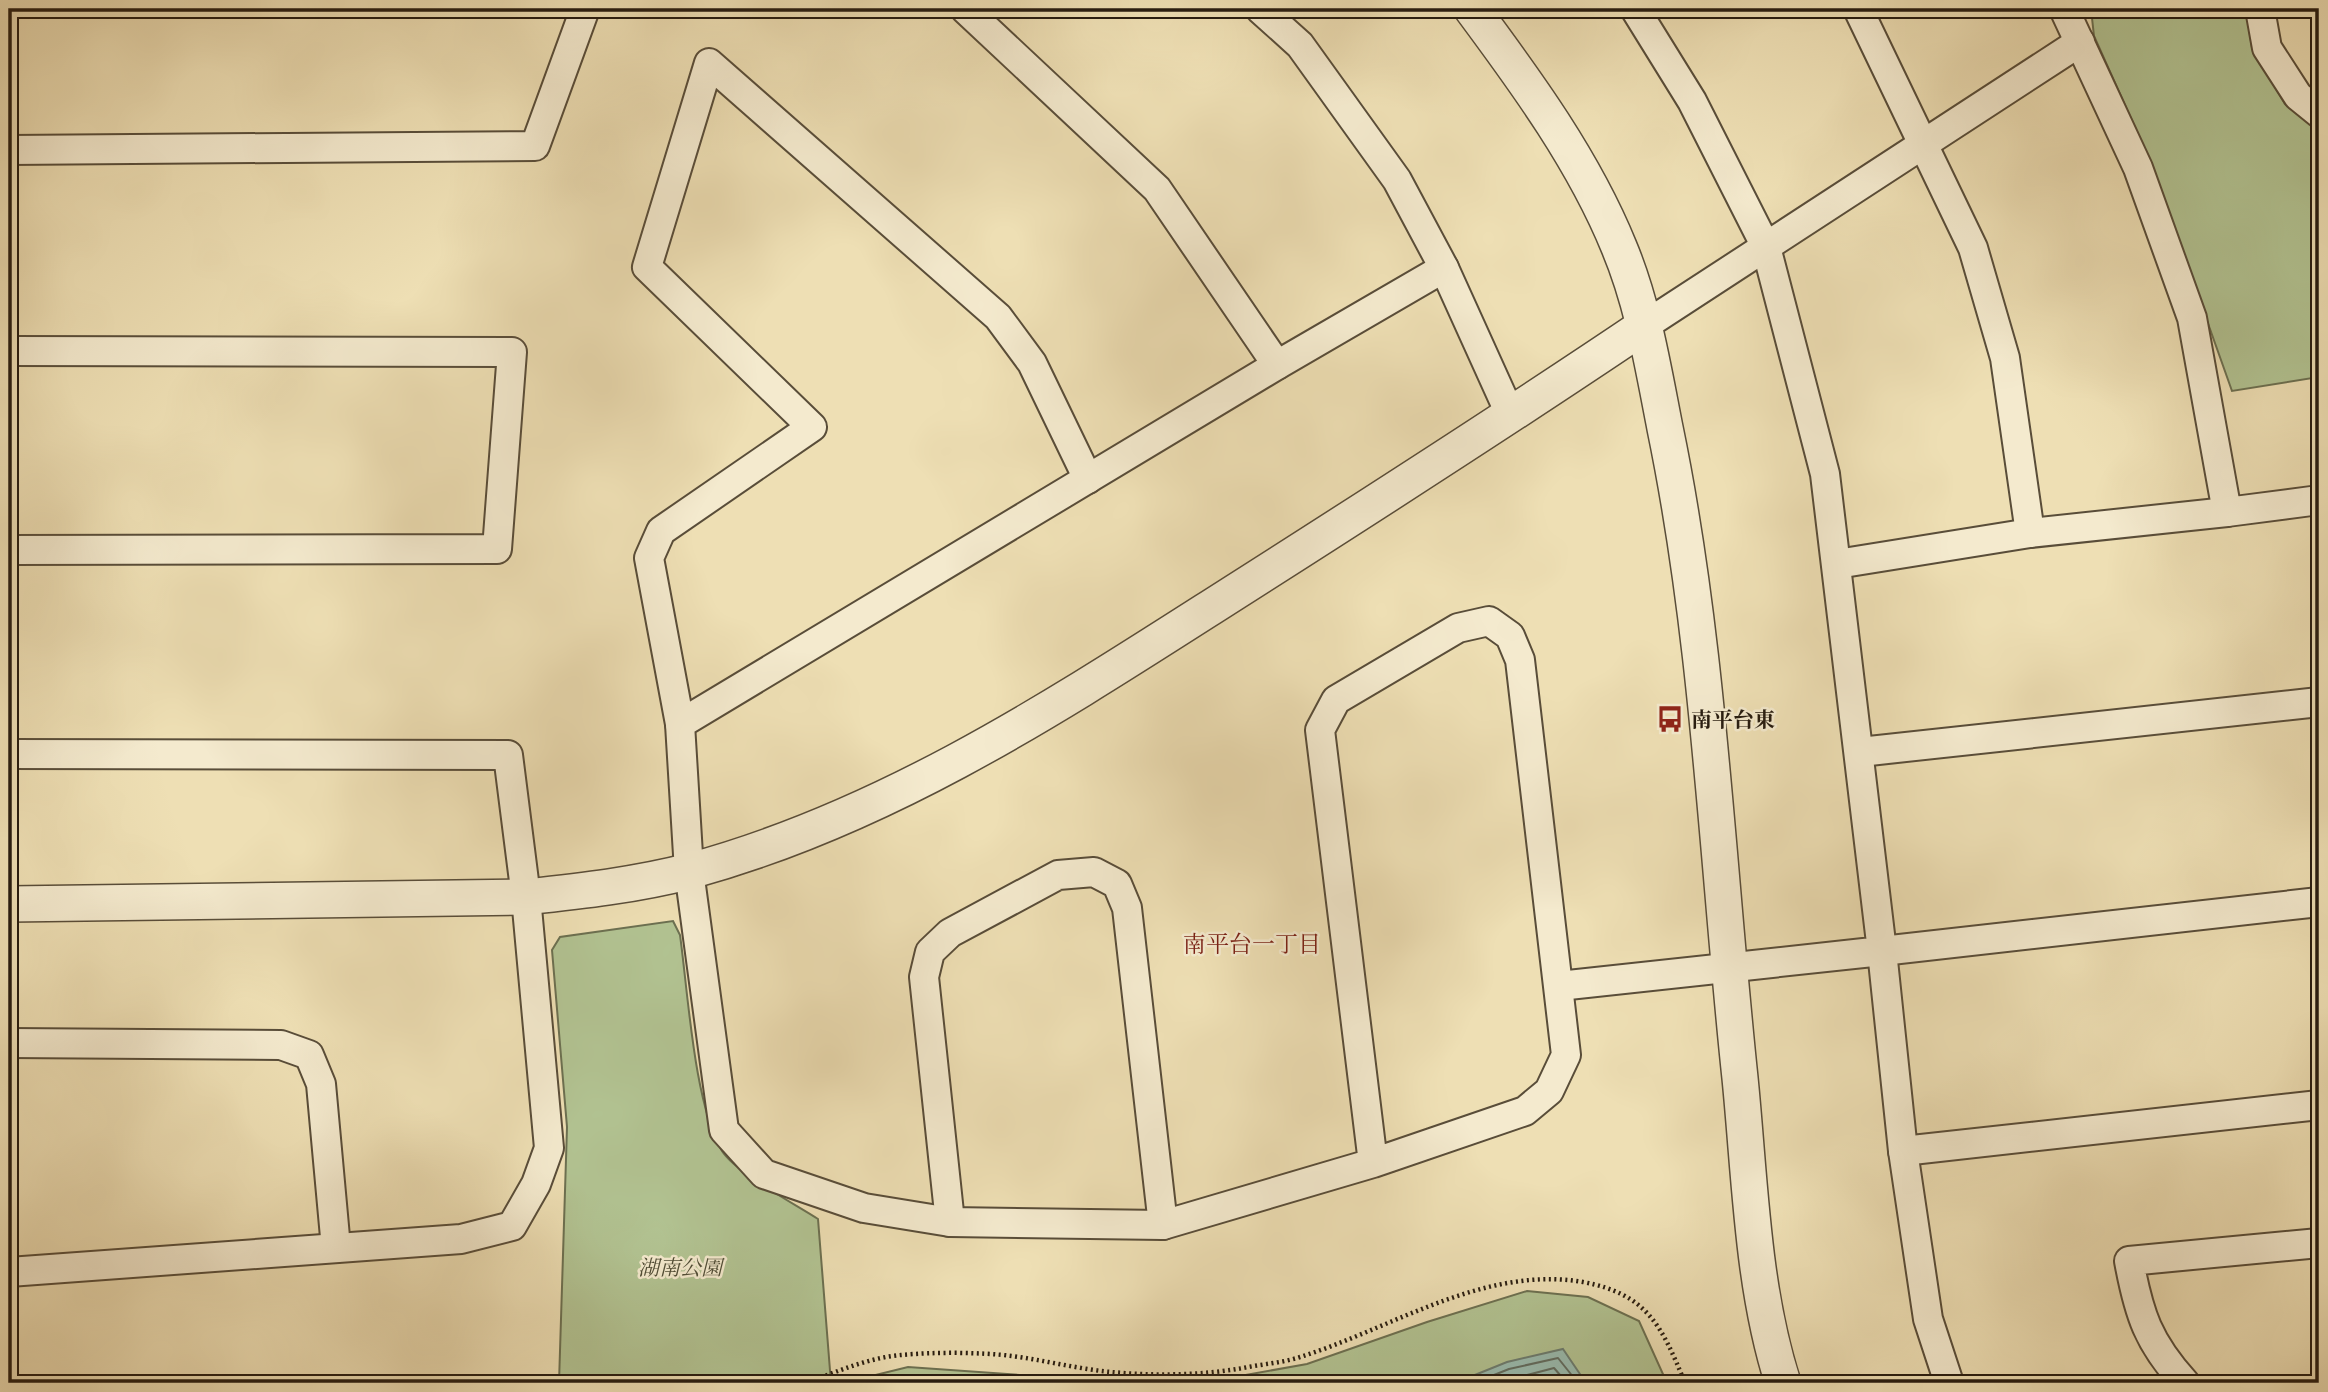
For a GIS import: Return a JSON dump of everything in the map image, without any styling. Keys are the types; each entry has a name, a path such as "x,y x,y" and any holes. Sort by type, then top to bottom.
{"street":[{"path":"9,150 535,146 585,9"},
{"path":"965,9 1157,189 1277,365"},
{"path":"1260,9 1300,46 1389,169 1444,268 1511,416"},
{"path":"1472,9 1572,154 1619,247 1644,326 1677,486 1698,639 1728,968 1761,1276 1783,1383"},
{"path":"1634,9 1692,101 1766,247 1825,474 1860,752 1903,1151 1928,1319 1949,1383"},
{"path":"1858,9 1973,248 2005,358 2030,533"},
{"path":"2064,9 2138,168 2192,318 2227,512"},
{"path":"2260,9 2267,48 2298,96 2319,113"},
{"path":"9,904 526,897 605,888 689,871 816,830 926,779 1040,716 1511,416 1644,326 2080,42"},
{"path":"1088,478 1032,363 998,317 709,63 647,267 812,427 661,531 649,558 680,724 689,871 724,1130 765,1174 864,1208 950,1222 1163,1225 1373,1163 1525,1111 1549,1091 1566,1055 1520,660 1510,636 1489,621 1458,628 1336,700 1320,730 1373,1163"},
{"path":"680,724 1277,365 1444,268"},
{"path":"9,351 512,352 497,548 9,550"},
{"path":"1837,564 2030,533 2319,500"},
{"path":"1860,752 2319,702"},
{"path":"9,754 508,755 526,897 550,1148 537,1184 512,1226 461,1239 9,1272"},
{"path":"950,1222 924,977 930,952 950,933 1058,875 1094,872 1117,884 1127,908 1163,1225"},
{"path":"1559,986 2319,902"},
{"path":"9,1043 281,1045 309,1055 321,1084 336,1248"},
{"path":"1903,1151 2319,1105"},
{"path":"2185,1383 2162,1358 2138,1312 2129,1261 2319,1243"}],"path":[{"path":"805,1383 870,1359 903,1354 1009,1356 1102,1371 1165,1374 1239,1368 1299,1357 1450,1299 1502,1283 1547,1281 1582,1282 1622,1292 1653,1317 1685,1383"}],"green space":[{"path":"2091,9 2246,9 2252,48 2285,104 2319,129 2319,377 2232,391 2151,163 2094,36"},
{"name":"湖南公園","path":"673,921 680,935 689,1016 699,1077 712,1131 729,1160 752,1178 818,1219 831,1383 559,1383 567,1127 552,950 560,937"},
{"path":"1527,1291 1588,1297 1639,1321 1667,1383 1201,1383 1307,1364"},
{"path":"908,1367 1062,1378 1201,1383 843,1383"}],"water":[{"path":"1563,1349 1586,1383 1455,1383 1507,1362"}],"place":[{"name":"南平台東","path":"1670,719"}],"district":[{"name":"南平台一丁目","path":"1252,943"}]}
